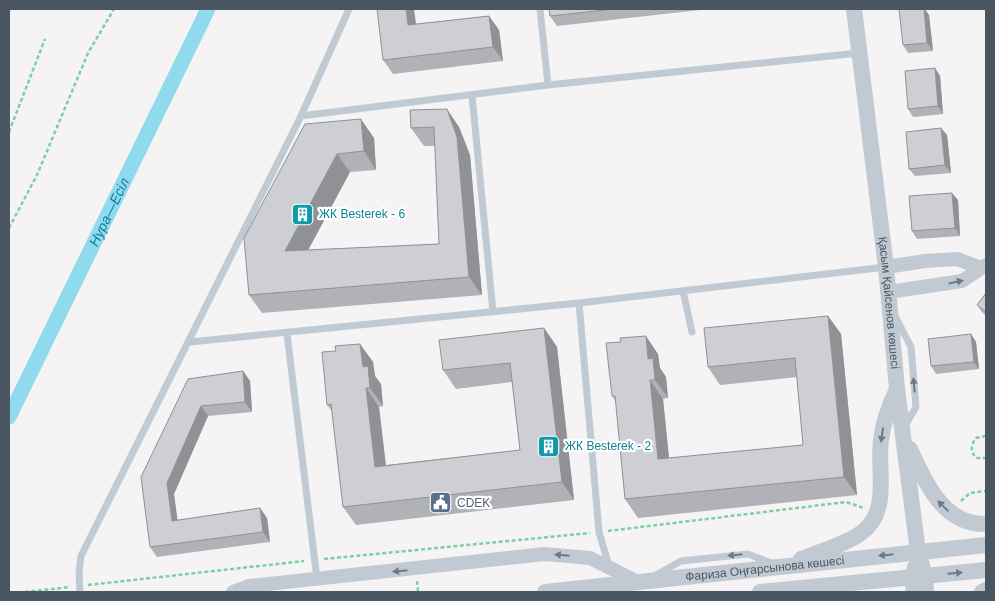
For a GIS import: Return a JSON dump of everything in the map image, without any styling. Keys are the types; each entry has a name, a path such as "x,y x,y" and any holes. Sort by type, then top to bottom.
{"street":[{"name":"Қасым Қайсенов көшесі","path":"854,9 890,299 897,389 918,552 917,582 926,592"},
{"path":"886,267 925,261 956,259 984,266"},
{"path":"890,299 962,281 984,266"},
{"path":"782,566 861,532 876,515 880,506 881,441 885,417 897,389"},
{"path":"903,433 934,497 949,512 964,522 986,524"},
{"name":"Фариза Оңғарсынова көшесі","path":"545,592 986,545"},
{"path":"233,592 249,586 545,554 590,558 642,582"},
{"name":"Фариза Оңғарсынова көшесі","path":"760,592 917,582 986,570"},
{"path":"611,592 642,582"},
{"path":"982,592 986,590"}],"lane":[{"path":"80,589 82,556 301,116 350,9"},
{"path":"540,9 548,85"},
{"path":"301,116 548,85 859,54"},
{"path":"472,95 493,312"},
{"path":"190,342 286,334 579,303 886,267"},
{"path":"683,291 692,332"},
{"path":"890,299 911,347 916,407 903,433"},
{"path":"579,303 589,397 599,532 609,566"},
{"path":"286,334 317,579"}],"path":[{"path":"9,228 37,175 88,53 114,9"},
{"path":"9,132 45,40"},
{"path":"986,436 976,438 972,447 972,453 976,458 986,458"},
{"path":"949,512 970,493 986,491"},
{"path":"25,592 80,589 315,560 599,532 846,502 858,504 876,515"}],"building":[{"path":"377,9 406,9 408,25 489,16 493,47 383,60"},
{"path":"549,9 614,9 550,16"},
{"path":"899,9 924,9 927,43 903,45"},
{"path":"935,68 938,106 908,109 905,71"},
{"path":"447,109 457,137 469,277 249,295 244,238 305,124 361,119 364,151 337,154 285,251 439,244 434,127 411,128 410,110"},
{"path":"941,128 945,165 909,169 906,132"},
{"path":"952,193 955,228 912,231 909,196"},
{"path":"986,293 986,312 977,305"},
{"path":"828,316 844,477 625,499 615,396 612,396 606,343 621,342 620,338 646,336 648,359 653,358 655,380 650,380 658,459 803,445 795,358 708,367 704,328"},
{"path":"544,328 562,482 343,507 331,404 327,405 322,352 336,351 335,346 360,344 363,367 368,366 370,388 366,388 375,467 520,450 510,363 443,370 439,340"},
{"path":"971,334 974,362 931,366 928,339"},
{"path":"243,371 245,402 201,406 167,483 172,521 260,508 263,532 150,547 141,477 188,379"}],"waterway":[{"name":"Нура—Есіл","path":"9,417 208,9"}],"place":[{"name":"ЖК Besterek - 6","path":"303,214"},
{"name":"ЖК Besterek - 2","path":"549,446"},
{"name":"CDEK","path":"441,503"}]}
